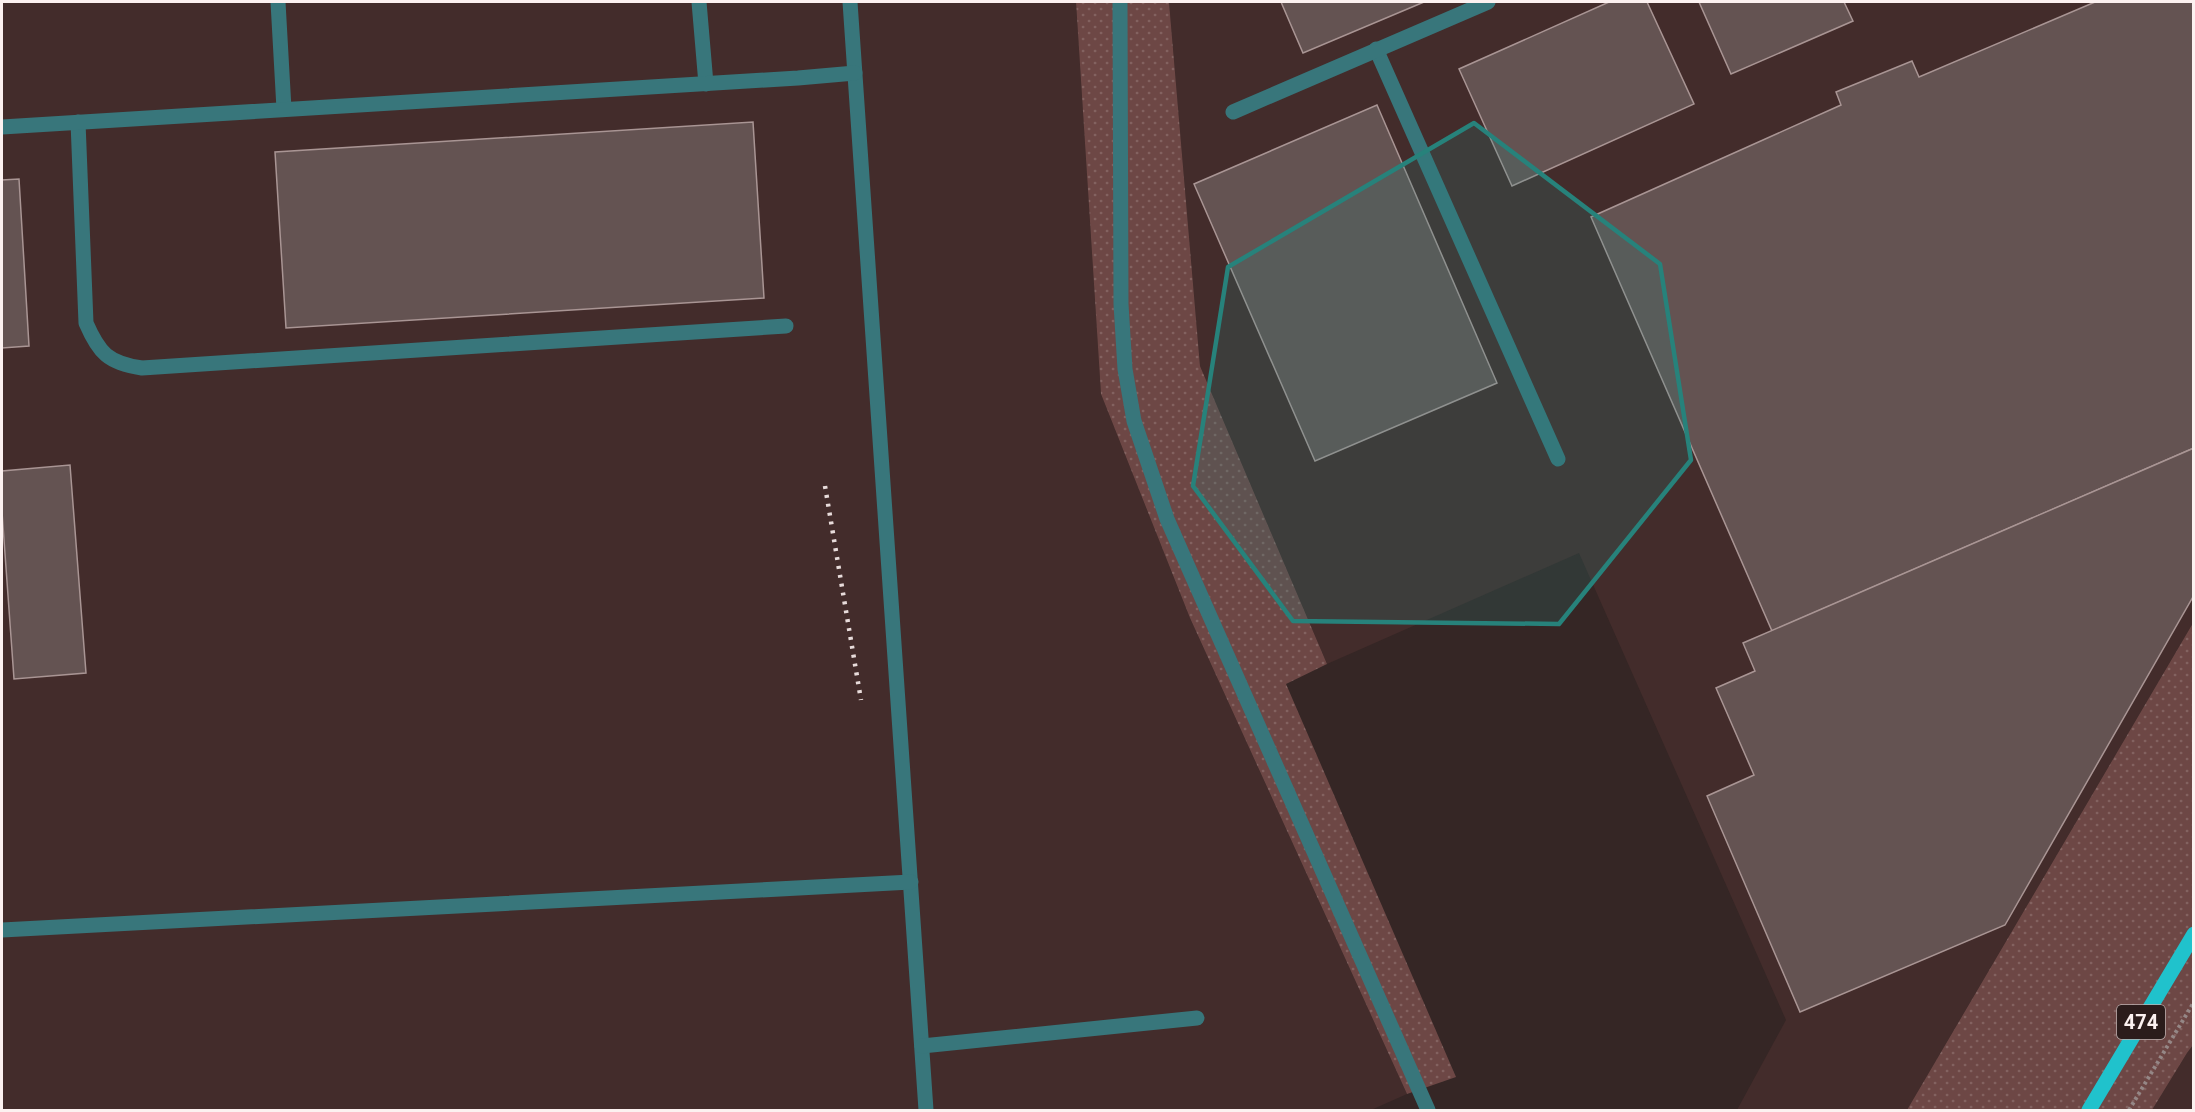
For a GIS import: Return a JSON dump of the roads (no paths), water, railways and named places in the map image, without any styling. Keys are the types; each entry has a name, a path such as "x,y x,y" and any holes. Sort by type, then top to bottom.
{"main road":[{"name":"474","path":"2089,1110 2193,934"}],"street":[{"path":"278,2 284,109"},
{"path":"699,2 706,84"},
{"path":"850,2 926,1110"},
{"path":"1120,2 1121,304 1125,369 1134,421 1167,519 1428,1110"},
{"path":"1233,112 1488,2"},
{"path":"1376,50 1558,459"},
{"path":"2,127 855,73"},
{"path":"78,122 86,323 95,343 106,355 122,365 141,368 786,326"},
{"path":"2,930 911,882"},
{"path":"922,1046 1197,1018"}],"railway":[{"path":"825,486 861,700"}]}
